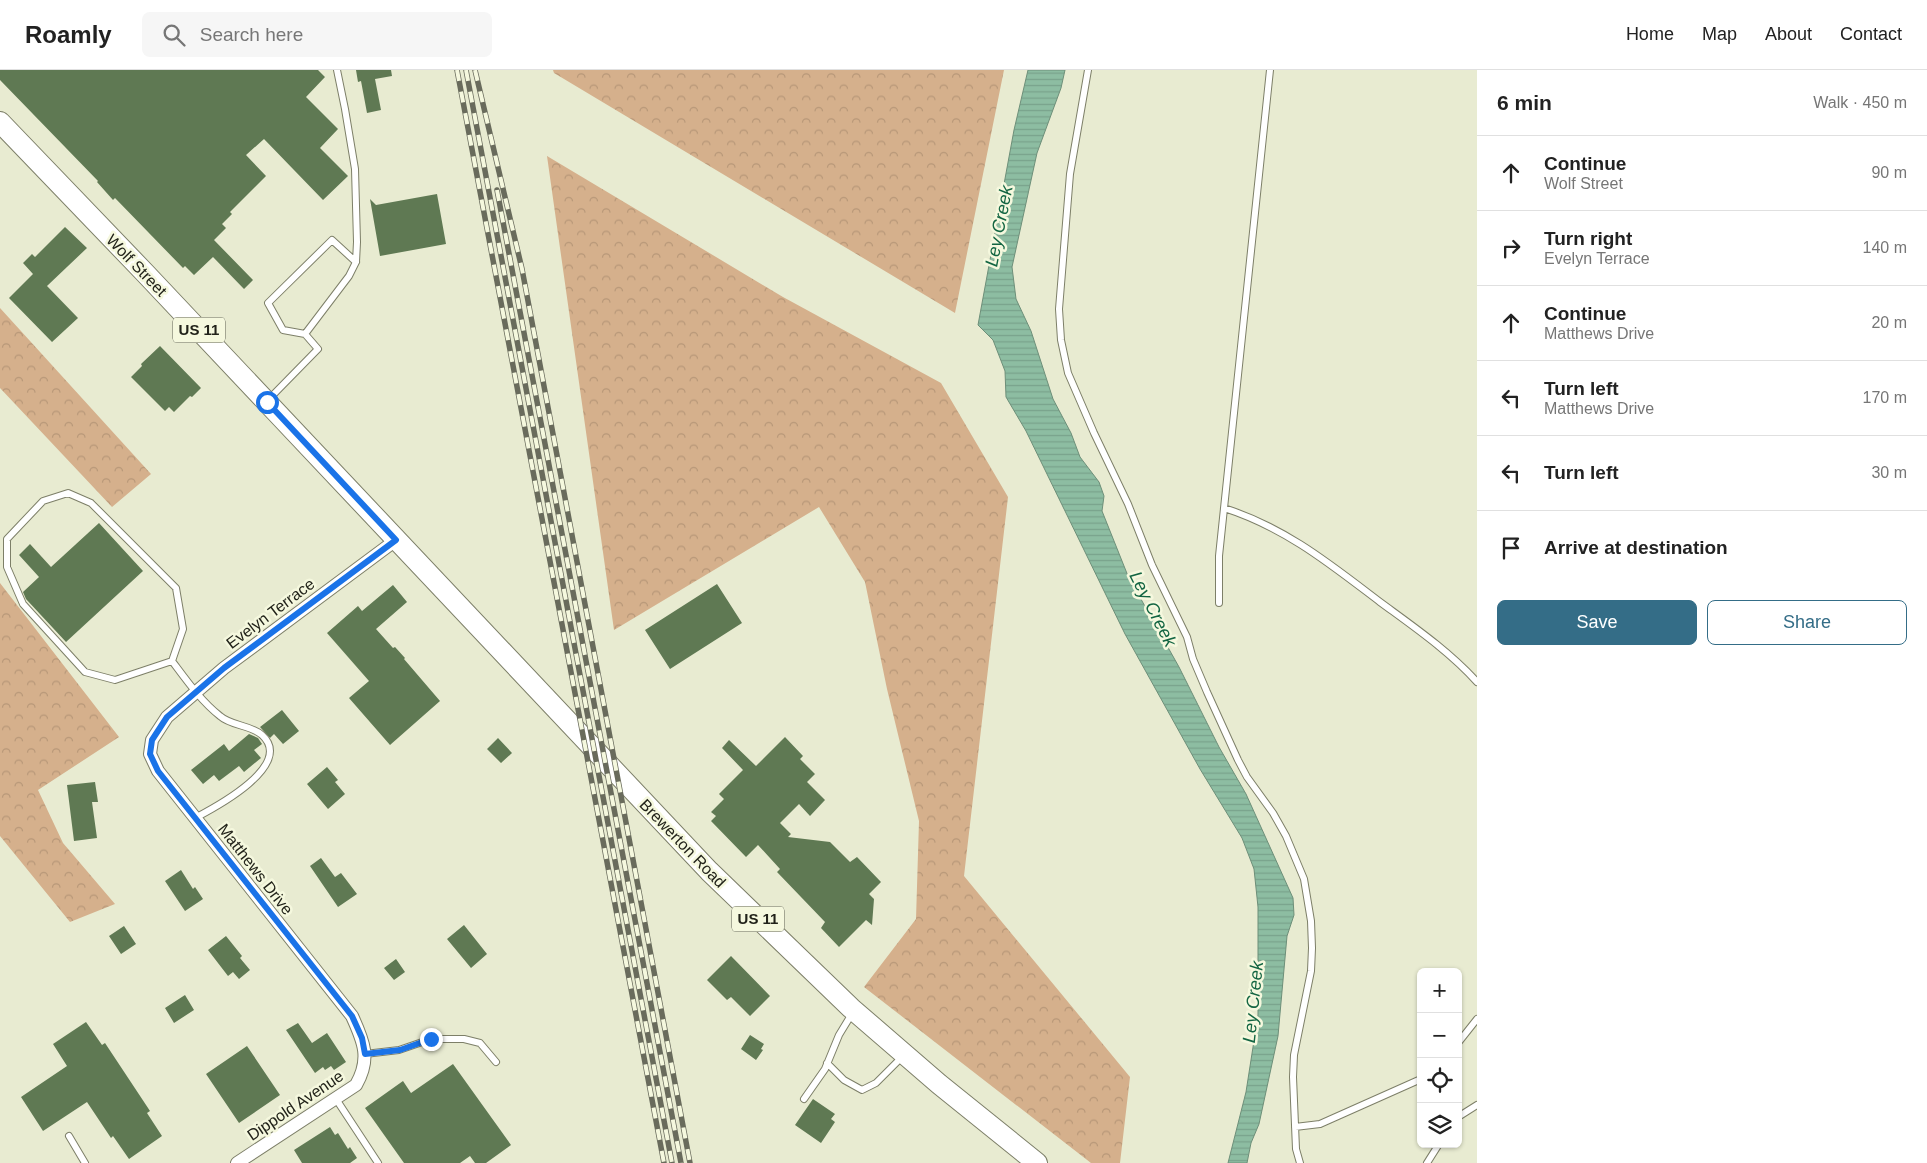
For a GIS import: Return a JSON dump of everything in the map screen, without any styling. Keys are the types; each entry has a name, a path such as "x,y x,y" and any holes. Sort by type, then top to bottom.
{"main road":[{"name":"Wolf Street","path":"0,122 396,540"},
{"name":"Brewerton Road","path":"396,540 709,872 854,1011 1029,1161"}],"street":[{"name":"Evelyn Terrace","path":"167,717 224,668 396,540"},
{"name":"Matthews Drive","path":"167,717 152,740 150,754 158,771 352,1016 362,1038"},
{"name":"Dippold Avenue","path":"237,1163 356,1085 363,1072 365,1054 362,1038"}],"lane":[{"path":"305,334 349,276 356,262 355,169 337,70"},
{"path":"1088,70 1077,129 1070,183 1059,309 1061,340 1068,373 1128,504 1152,565 1187,637 1193,659 1207,692 1238,760 1286,836 1304,879 1311,921 1312,948 1311,971 1294,1055 1296,1149 1300,1163"},
{"path":"1219,603 1219,556 1270,70"},
{"path":"267,402 318,349 305,334 283,330 268,303 332,240 356,262"},
{"path":"68,493 91,503 176,588 183,629 172,661 115,680 85,672 23,604 8,568 7,539 43,502 68,493"},
{"path":"1224,508 1240,513 1300,542 1449,653 1477,682"},
{"path":"172,661 195,692 221,718 261,734 269,744 268,761 260,773 226,802 195,818"},
{"path":"804,1099 827,1063 854,1011"},
{"path":"1462,1038 1477,1019"},
{"path":"365,1054 400,1050 431,1039 464,1039 480,1043 496,1062"},
{"path":"827,1063 844,1080 862,1090 876,1083 904,1054"},
{"path":"1295,1127 1320,1124 1417,1081"},
{"path":"336,1099 378,1163"},
{"path":"1462,1114 1477,1105"},
{"path":"69,1136 86,1163"},
{"path":"1427,1163 1436,1148"}],"green space":[{"path":"553,70 1004,70 955,313 554,73"},
{"path":"547,156 783,297 941,383 1008,497 964,876 1130,1077 1120,1163 1091,1163 864,987 916,919 919,821 887,689 865,582 819,507 614,630"},
{"path":"0,308 151,474 112,507 0,388"},
{"path":"0,583 119,737 38,790 63,843 115,904 70,922 0,836"}],"water":[{"name":"Ley Creek","path":"1028,70 1065,70 1061,88 1037,153 1012,267 1016,299 1031,331 1053,399 1071,433 1080,457 1099,482 1104,496 1102,511 1128,576 1179,667 1219,747 1246,794 1293,898 1294,915 1287,936 1278,1036 1259,1124 1251,1143 1247,1163 1228,1163 1246,1092 1258,1015 1258,907 1254,869 1242,838 1200,769 1125,634 1026,431 1006,397 1005,371 993,340 978,325 1014,130"}],"building":[{"path":"0,70 318,70 325,77 306,97 338,129 320,148 348,176 323,200 264,139 246,155 266,176 230,212 232,214 222,224 226,228 214,240 253,280 244,289 213,257 194,275 185,266 183,268 115,198 113,200 98,181 0,80"},
{"path":"356,70 391,70 392,76 375,79 381,110 367,113 361,81 358,82"},
{"path":"437,194 446,244 380,256 370,199 376,205"},
{"path":"65,227 87,248 47,286 78,318 52,342 9,298 33,274 23,263 32,254 35,257"},
{"path":"160,346 201,388 174,412 169,407 165,411 131,377 142,366 141,364"},
{"path":"99,523 143,571 66,642 26,599 23,592 39,577 19,555 30,544 51,567"},
{"path":"717,584 742,623 670,669 645,630"},
{"path":"393,585 407,602 376,629 405,658 440,701 390,745 349,698 369,681 327,633 358,606 362,611"},
{"path":"282,710 299,731 283,744 274,734 270,738 260,727"},
{"path":"249,734 258,738 262,744 254,750 261,758 244,772 239,766 219,781 214,775 203,784 191,770 224,744 229,751"},
{"path":"785,737 803,756 800,759 815,774 807,782 825,800 810,816 799,804 780,823 791,834 788,837 830,842 850,862 857,857 881,882 869,894 874,899 872,925 866,920 839,947 821,928 825,922 777,872 780,869 758,845 746,857 711,821 716,816 711,812 724,799 719,794 743,770 722,748 729,740 756,766"},
{"path":"498,738 512,753 501,763 487,749"},
{"path":"327,767 338,780 335,782 345,794 328,809 307,784"},
{"path":"95,782 98,802 92,802 97,838 74,841 67,785"},
{"path":"321,858 335,877 341,873 357,894 338,907 310,866"},
{"path":"181,870 193,889 195,887 203,899 185,911 165,881"},
{"path":"464,925 487,954 471,968 447,939"},
{"path":"124,926 136,944 121,954 109,936"},
{"path":"226,936 242,956 240,958 250,970 239,979 233,972 228,976 208,950"},
{"path":"731,956 770,996 750,1016 731,997 727,1000 707,980"},
{"path":"396,959 405,972 394,980 384,968"},
{"path":"185,995 194,1010 174,1023 165,1008"},
{"path":"86,1022 102,1045 105,1043 150,1111 147,1113 162,1136 129,1159 113,1136 111,1138 87,1102 43,1131 21,1097 67,1066 53,1044"},
{"path":"298,1023 312,1043 327,1033 346,1062 334,1070 331,1066 325,1070 323,1067 315,1073 286,1030"},
{"path":"750,1035 764,1044 761,1049 763,1050 756,1060 741,1049"},
{"path":"247,1046 280,1095 239,1123 206,1074"},
{"path":"453,1064 511,1145 486,1163 475,1163 470,1156 460,1163 404,1163 365,1108 403,1081 411,1093"},
{"path":"813,1099 835,1114 831,1119 835,1122 821,1143 795,1125"},
{"path":"330,1127 335,1135 338,1133 348,1149 350,1147 357,1158 350,1163 302,1163 294,1150"}],"railway":[{"path":"457,70 664,1163"},
{"path":"466,70 672,1163"},
{"path":"475,70 522,269 690,1163"},
{"path":"497,190 681,1163"}],"route":[{"path":"267,402 396,540 224,668 167,717 152,740 150,754 158,771 352,1016 362,1038 365,1054 400,1050 431,1039"}]}
